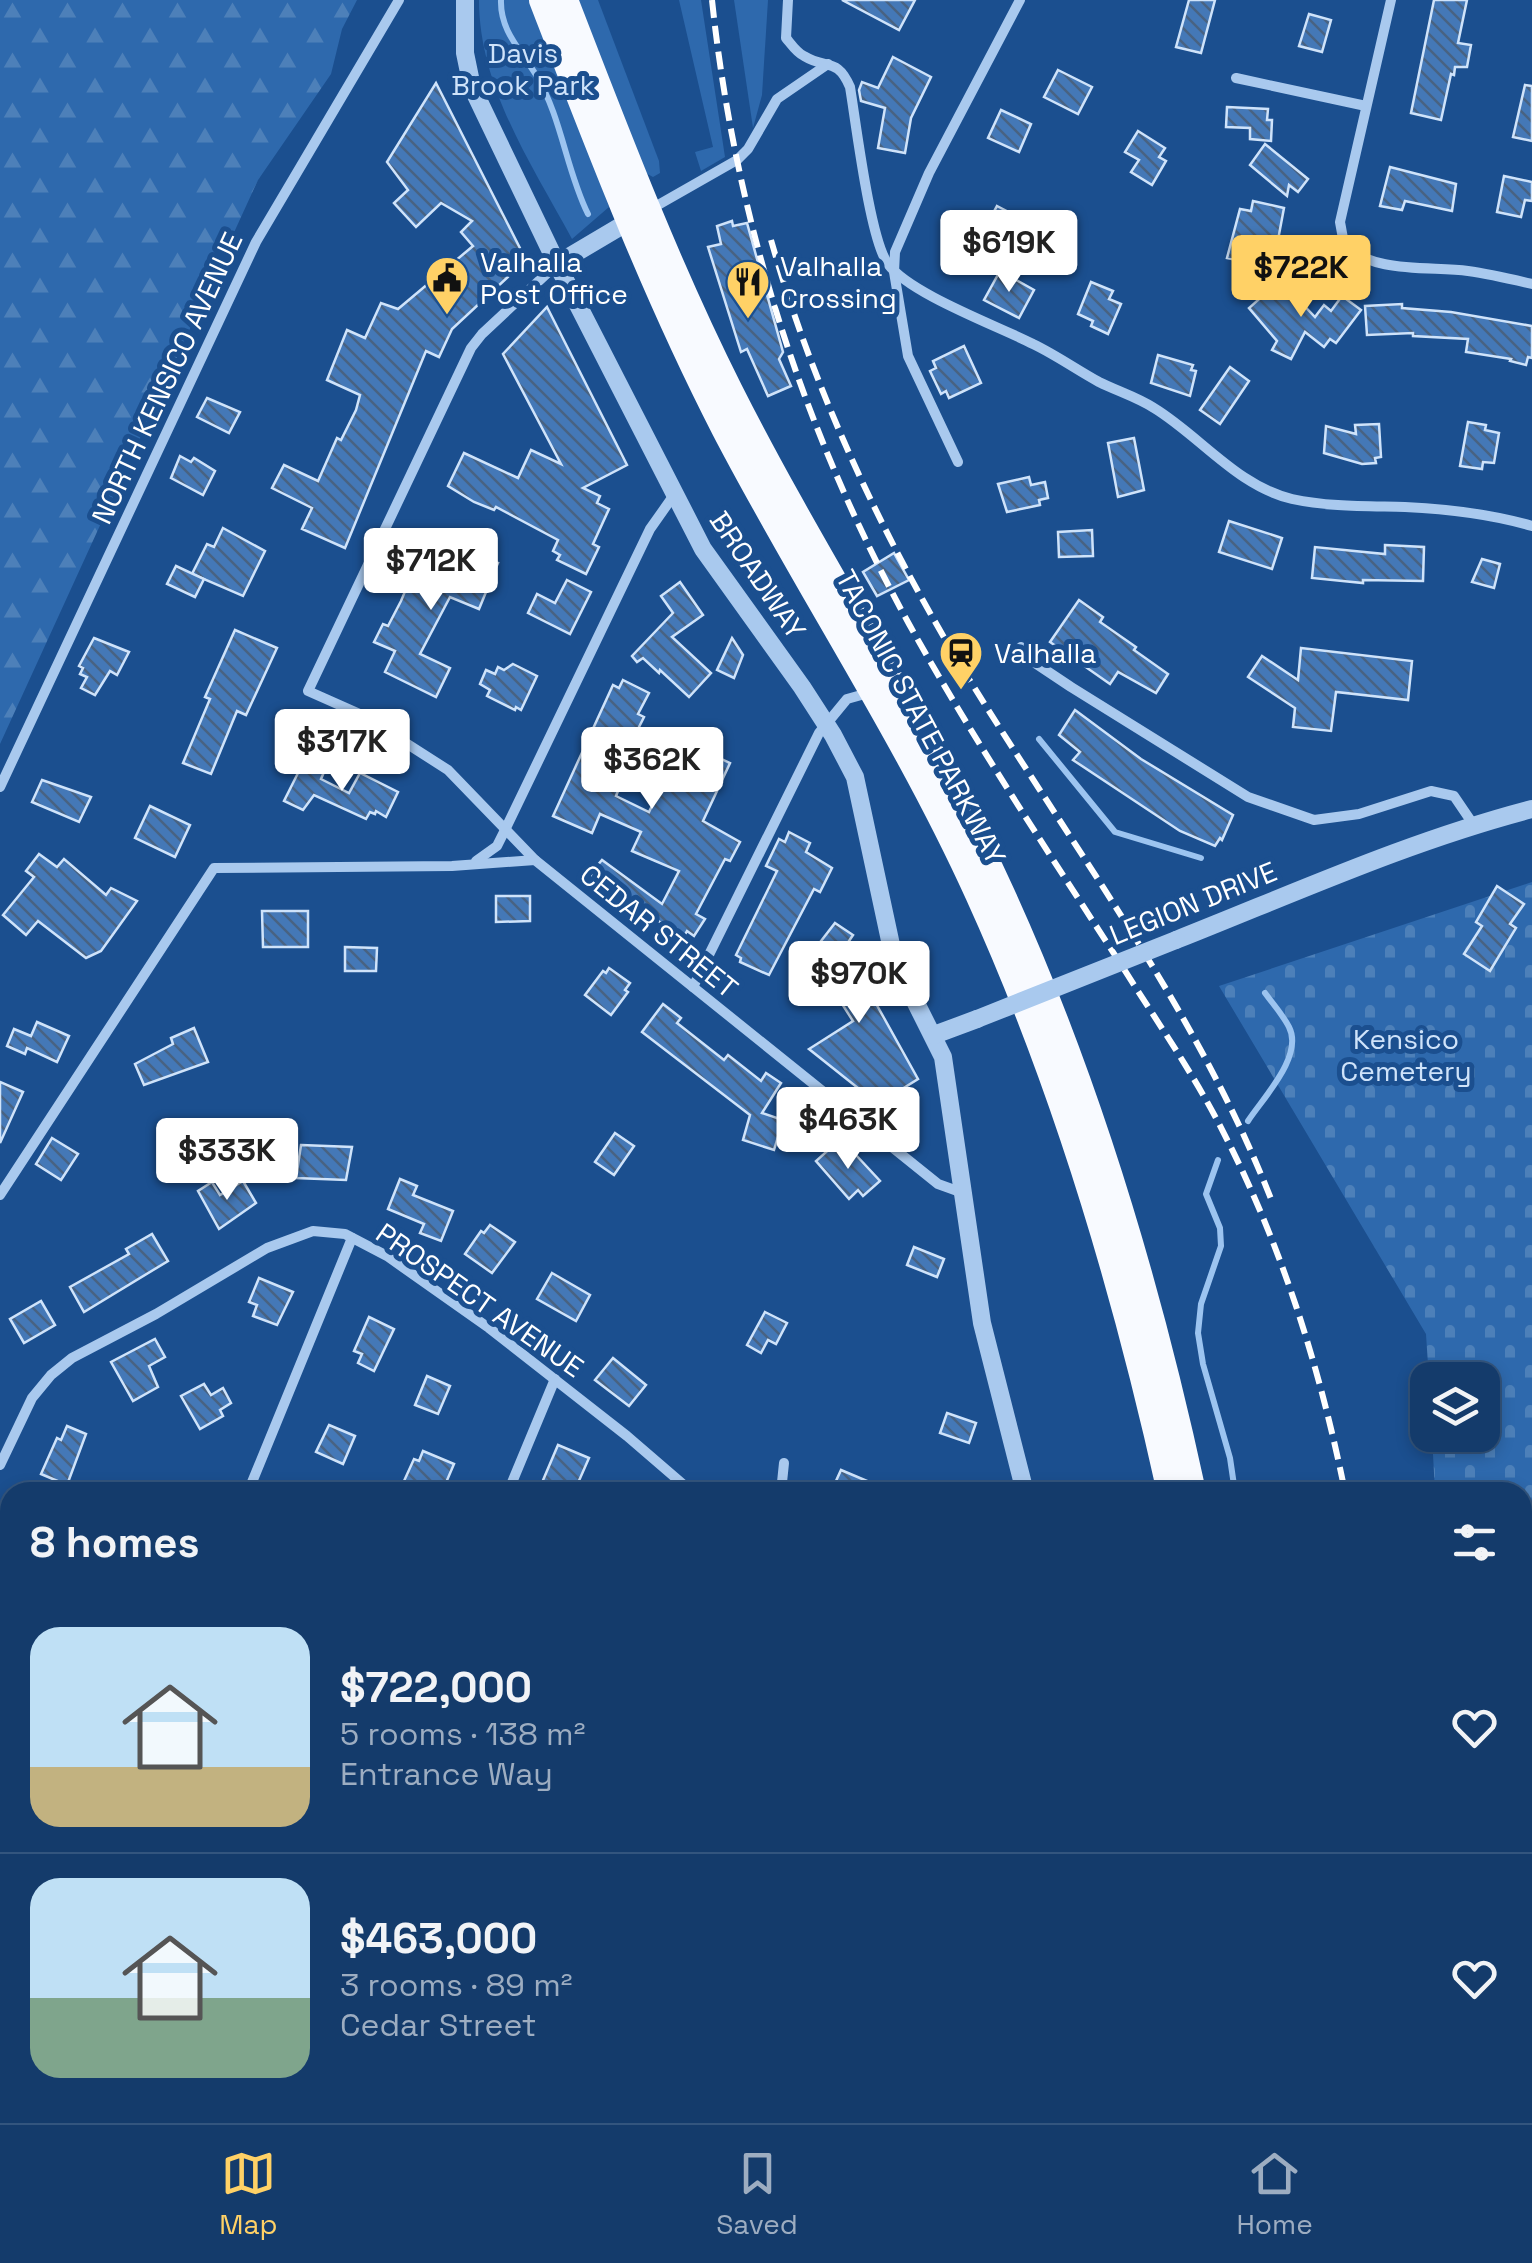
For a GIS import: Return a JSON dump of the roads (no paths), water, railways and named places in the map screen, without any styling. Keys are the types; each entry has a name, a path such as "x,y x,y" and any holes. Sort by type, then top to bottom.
{"highway":[{"name":"TACONIC STATE PARKWAY","path":"543,0 639,215 726,430 957,846 1012,968 1046,1057 1111,1256 1168,1482"},
{"name":"TACONIC STATE PARKWAY","path":"564,0 639,215 729,390 934,759 1017,928 1060,1034 1098,1144 1151,1327 1190,1482"}],"street":[{"name":"NORTH KENSICO AVENUE","path":"0,787 256,242 399,0"},
{"name":"BROADWAY","path":"464,0 464,53 490,130 674,496 724,583 826,723 859,790 890,945 904,981 934,1035 950,1089 982,1323 1022,1482"},
{"path":"788,0 786,38 802,56 844,72 850,87 876,236 884,260 894,272 945,304 1036,345 1137,399 1198,438 1230,468 1290,498 1350,507 1408,507 1496,516 1532,526"},
{"path":"958,462 908,356 894,272 895,252 929,173 1020,0"},
{"path":"1391,0 1340,222 1344,244 1362,258 1382,263 1470,271 1532,284"},
{"path":"557,264 737,160 748,150 777,99 828,64"},
{"path":"1236,78 1366,106"},
{"name":"CEDAR STREET","path":"557,264 471,348 308,692 362,715 426,753 448,770 535,860 938,1184 963,1194"},
{"path":"452,866 484,857 497,846 650,529 674,496"},
{"path":"1021,647 1035,663 1071,687 1248,797 1314,820 1359,814 1432,791 1454,796 1472,824"},
{"path":"693,987 826,723 847,699 874,692"},
{"name":"LEGION DRIVE","path":"934,1035 1382,855 1472,824 1532,809"},
{"path":"0,1195 214,868 452,866 535,860"},
{"name":"PROSPECT AVENUE","path":"0,1465 32,1398 72,1358 291,1237 313,1231 352,1238 401,1266 628,1436 681,1482"},
{"path":"252,1482 352,1238"},
{"path":"512,1482 555,1380"},
{"path":"782,1482 784,1463"}],"waterway":[{"path":"501,0 508,31 552,109 588,214"},
{"path":"1039,739 1115,832 1201,858"},
{"path":"1248,1121 1280,1076 1291,1051 1289,1027 1265,993"},
{"path":"1218,1160 1206,1194 1220,1228 1221,1246 1201,1304 1198,1333 1234,1482"}],"railway":[{"path":"712,0 723,82 756,243 779,322 837,476 871,551 934,668 1217,1120 1260,1209 1295,1302 1343,1482"},
{"path":"771,240 828,403 901,560 958,661 1168,993 1242,1132 1273,1204"}],"place":[{"name":"Valhalla Post Office","path":"447,316"},
{"name":"Valhalla Crossing","path":"748,320"},
{"name":"Valhalla","path":"961,691"}],"park label":[{"name":"Davis Brook Park","path":"523,69"},
{"name":"Kensico Cemetery","path":"1406,1055"}]}
